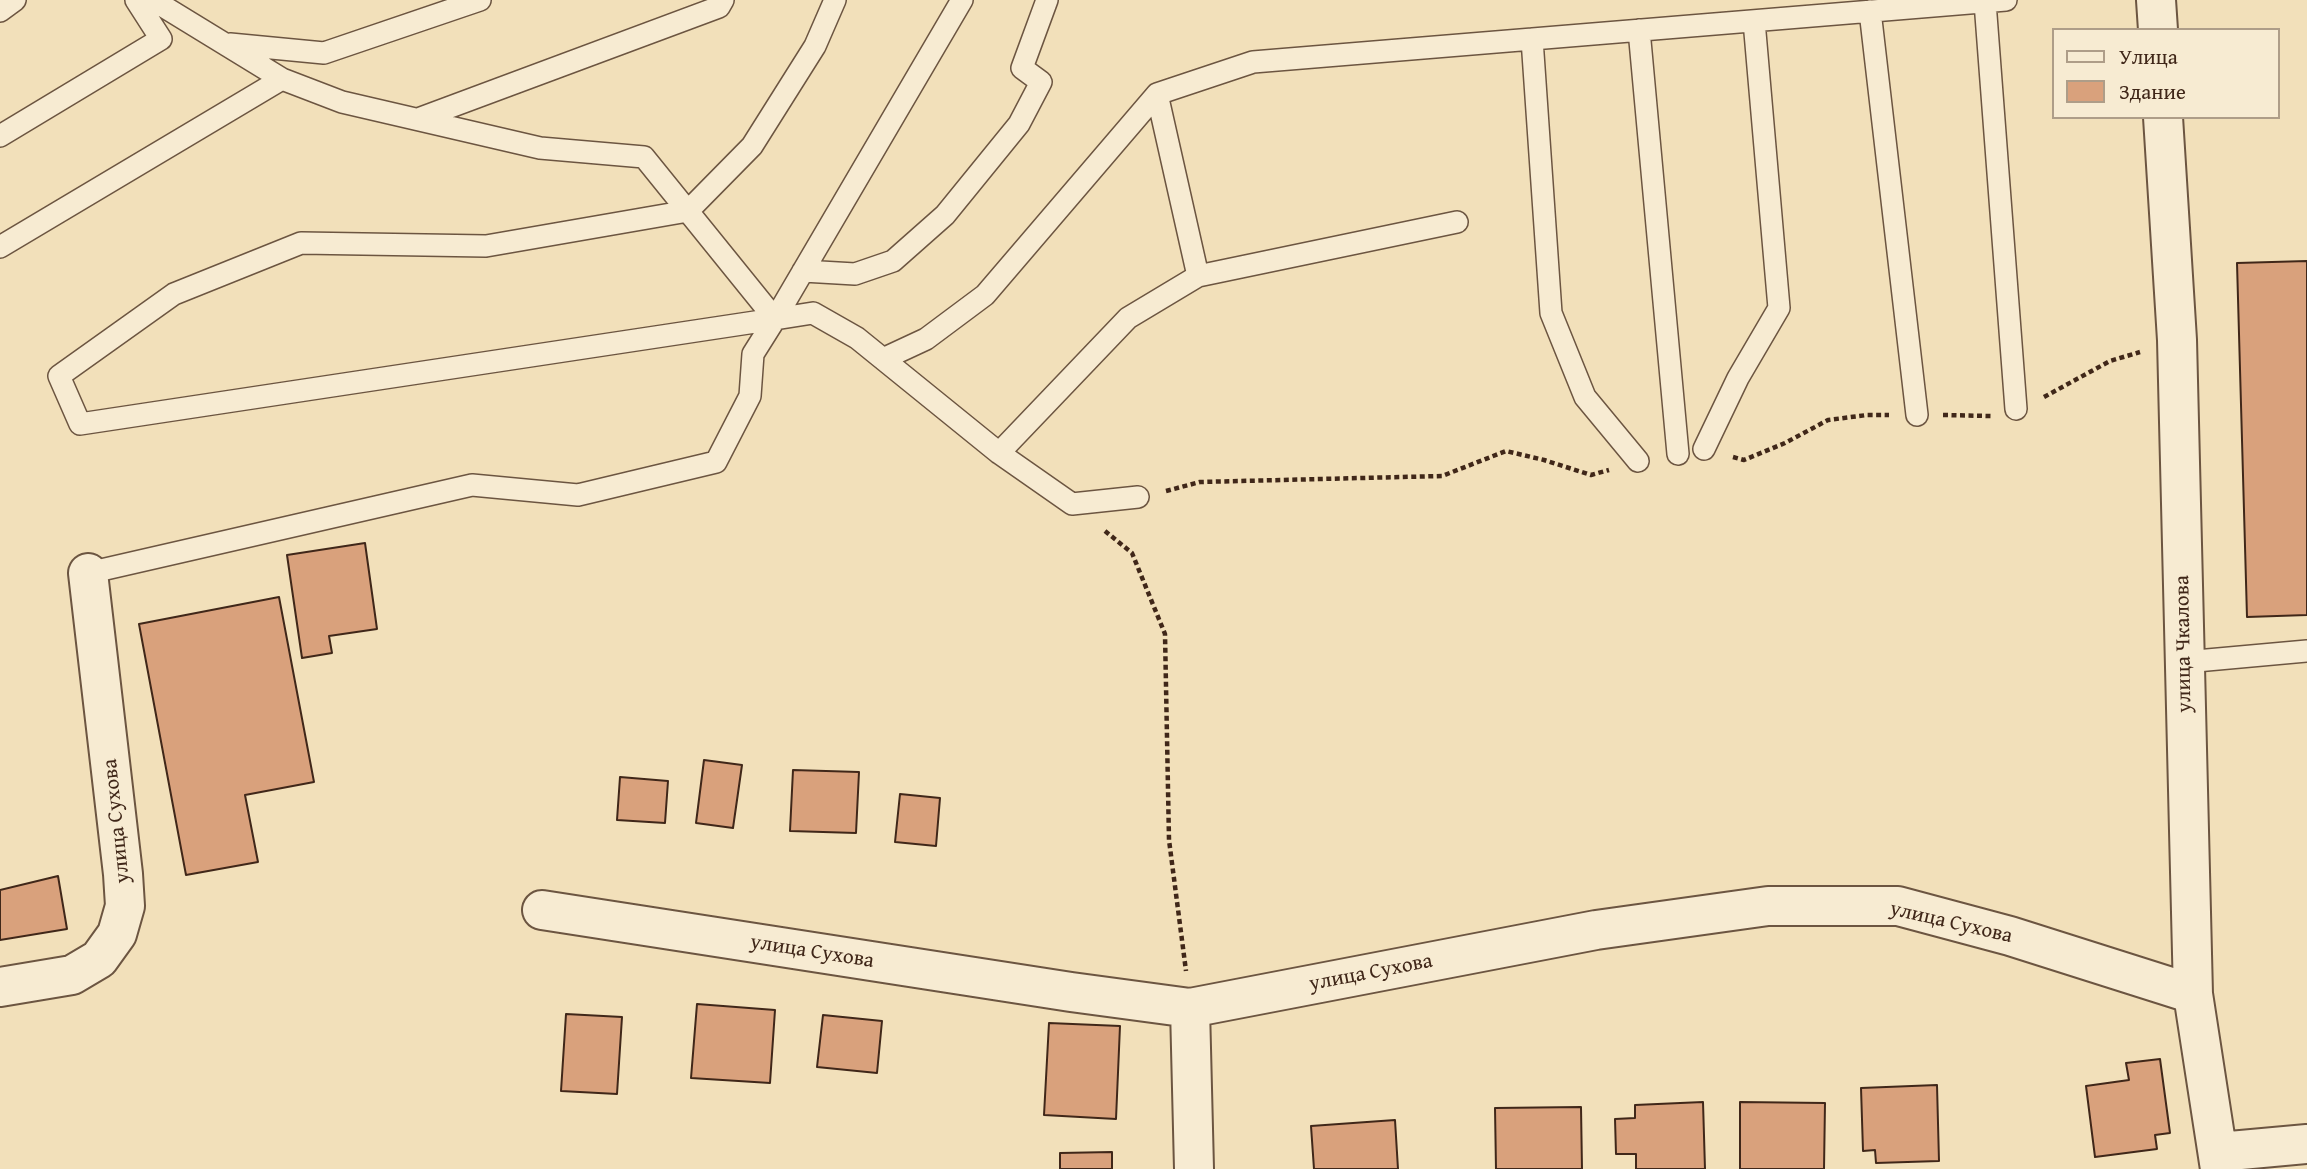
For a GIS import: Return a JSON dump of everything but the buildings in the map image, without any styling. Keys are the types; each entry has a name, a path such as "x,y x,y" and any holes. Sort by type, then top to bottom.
{"street":[{"path":"2156,0 2158,28"},
{"name":"улица Чкалова","path":"2163,119 2177,340 2193,994 2219,1160"},
{"name":"улица Сухова","path":"0,987 72,975 99,959 117,934 125,906 88,573"},
{"name":"улица Сухова","path":"542,910 1190,1008 1596,930 1768,906 1898,906 2010,936 2193,994"},
{"path":"1190,1008 1194,1169"},
{"path":"2219,1160 2307,1144"}],"lane":[{"path":"0,11 15,0"},
{"path":"0,136 161,39 136,0"},
{"path":"153,0 282,79 342,102 540,148 644,157 775,318"},
{"path":"224,44 324,53 480,0"},
{"path":"418,120 719,7 723,0"},
{"path":"835,0 815,46 752,146 688,211 486,246 301,243 174,294 59,376 80,424 813,313 857,338 999,453 1072,503 1138,497"},
{"path":"88,573 472,485 578,495 716,462 750,396 753,354 962,0"},
{"path":"803,271 855,274 893,261 945,215 1019,124 1041,82 1023,68 1047,0"},
{"path":"883,359 926,340 985,295 1157,94 1253,62 1996,1 2016,410"},
{"path":"1870,11 1917,415"},
{"path":"1704,449 1738,378 1779,308 1754,21"},
{"path":"1639,30 1678,454"},
{"path":"1532,39 1551,313 1585,397 1637,461"},
{"path":"0,247 282,79"},
{"path":"1157,94 1198,276"},
{"path":"999,453 1128,318 1198,276 1457,222"},
{"path":"2185,662 2307,651"}],"path":[{"path":"1072,503 1132,553 1165,634 1169,840 1190,1008"}]}
